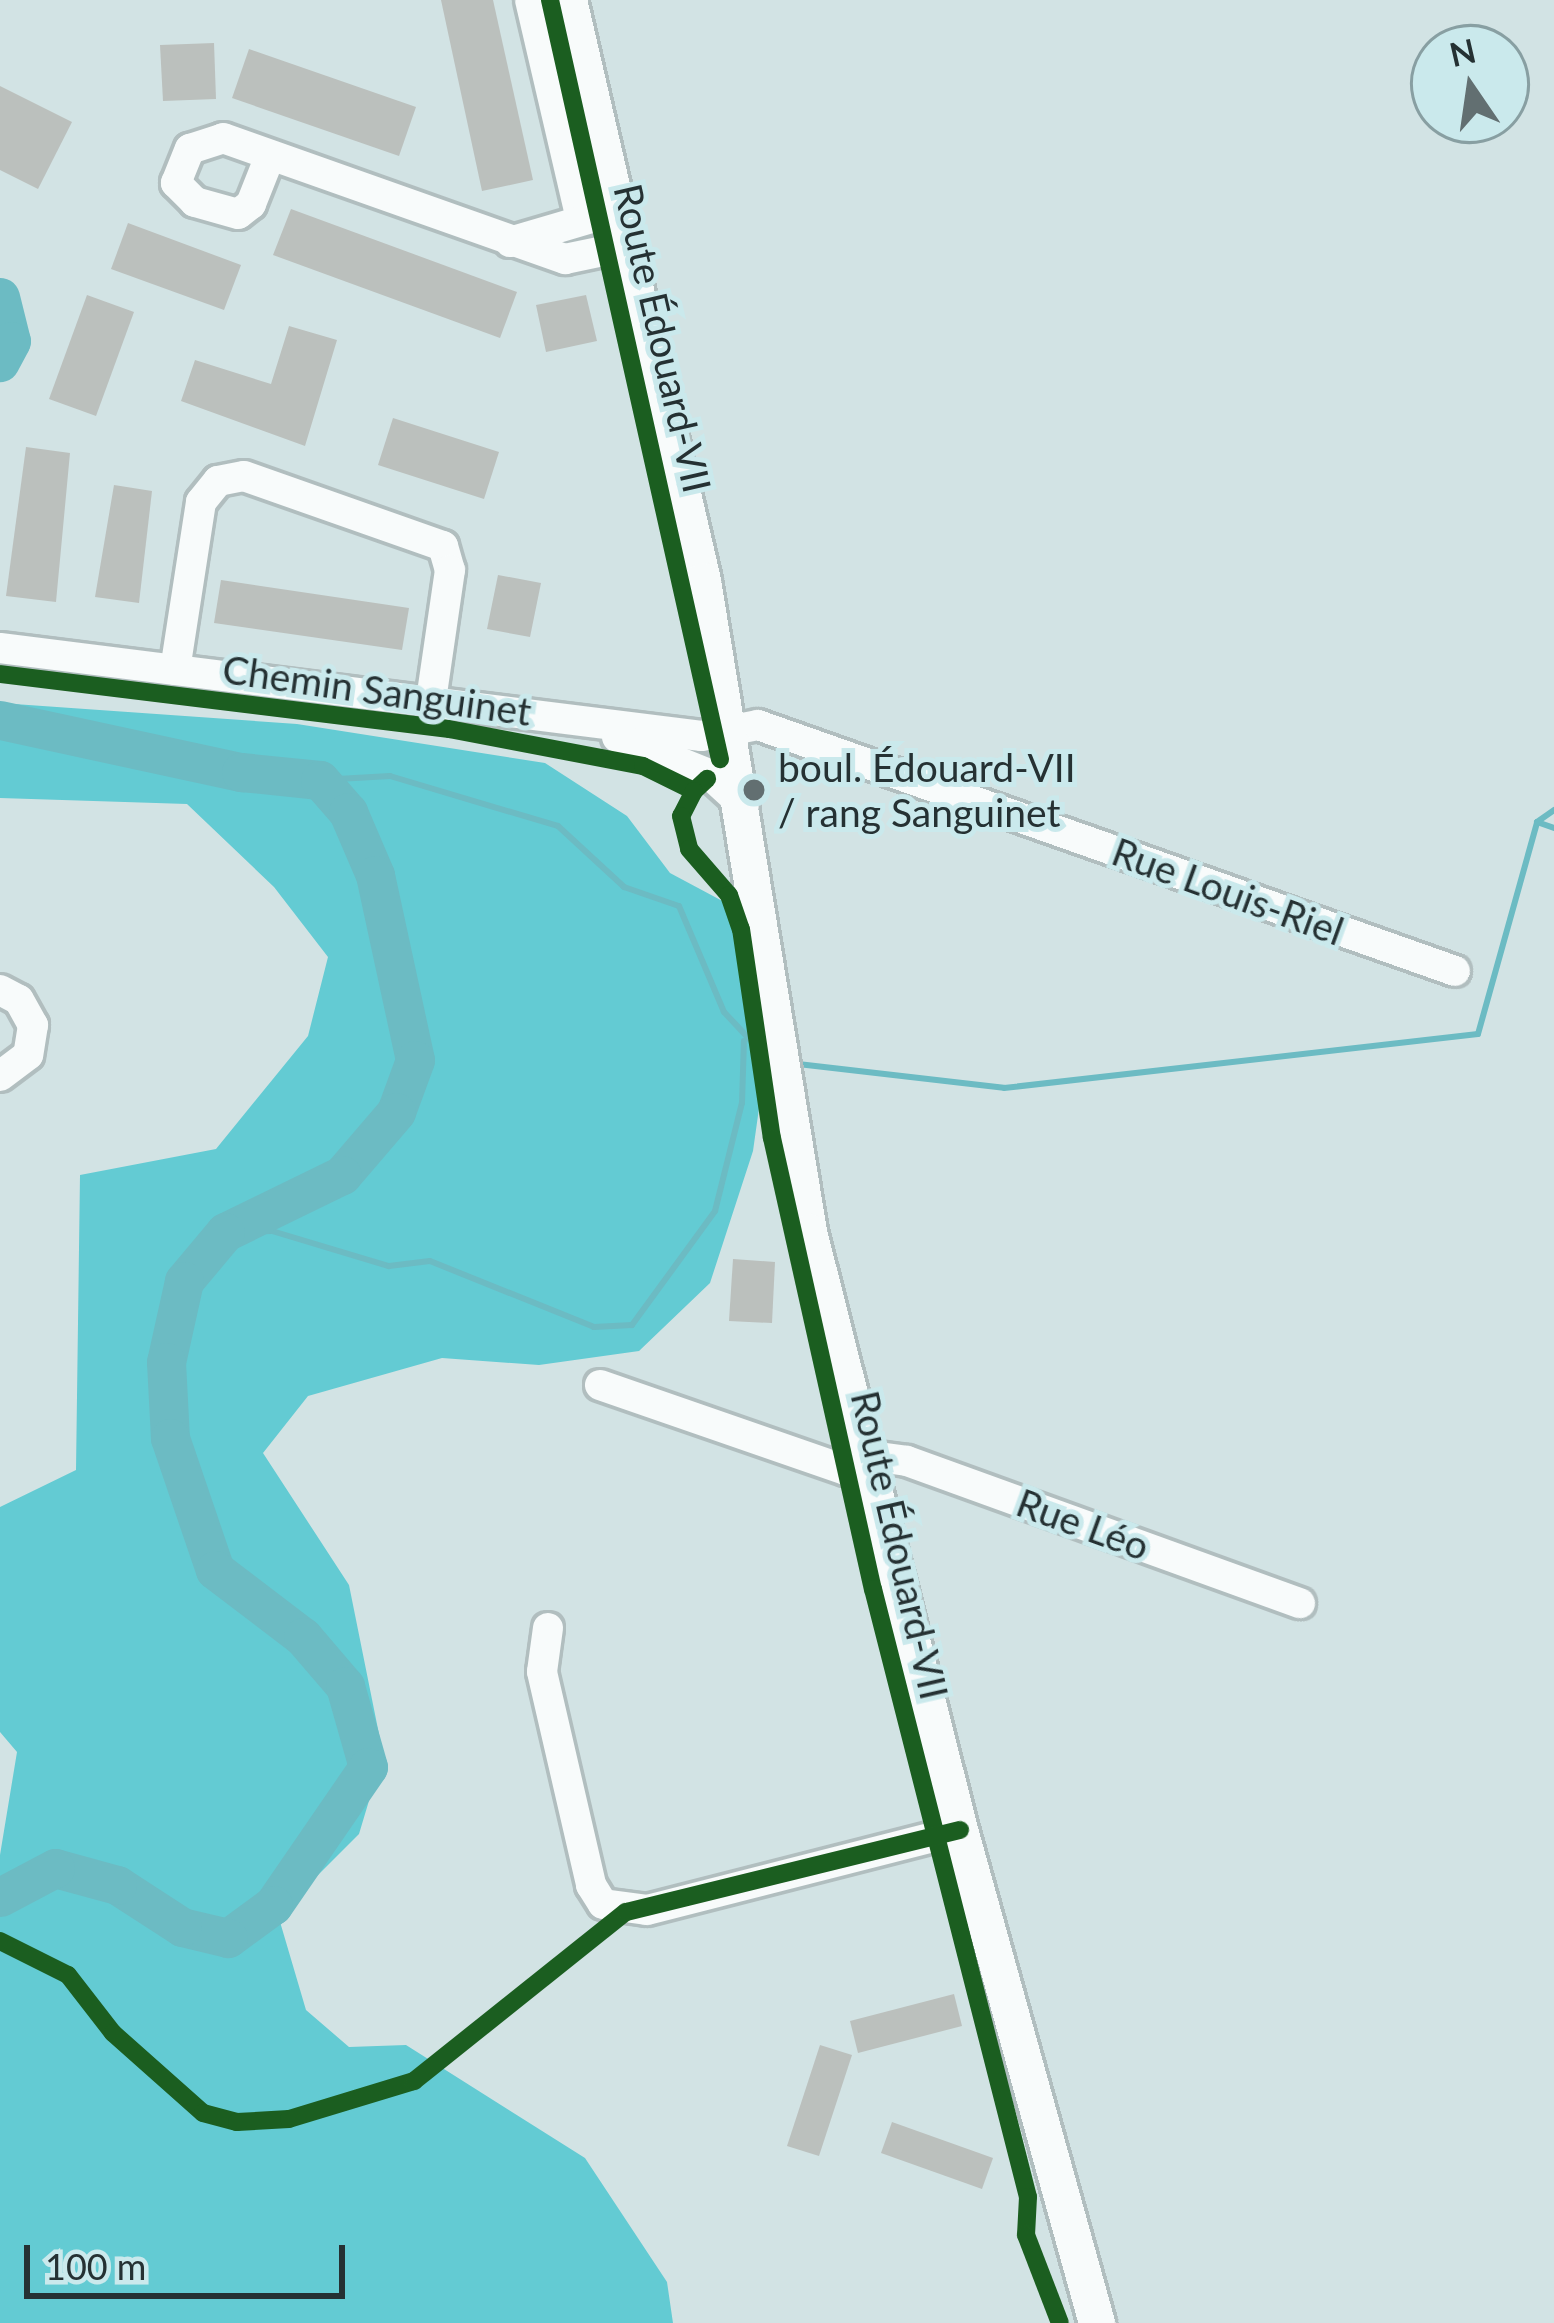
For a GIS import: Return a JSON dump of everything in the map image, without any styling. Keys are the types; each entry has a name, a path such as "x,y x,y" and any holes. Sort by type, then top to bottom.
{"main road":[{"name":"Route Édouard-VII","path":"569,0 623,229 744,806 793,1150 960,1830 1097,2323"}],"street":[{"path":"530,0 581,220"},
{"path":"270,157 565,259 623,229"},
{"path":"510,242 581,220 623,229"},
{"path":"175,670 201,502 218,481 244,476 443,546 450,570 430,701"},
{"name":"Chemin Sanguinet","path":"0,648 702,736 729,730"},
{"name":"Rue Louis-Riel","path":"729,730 747,722 773,729 1454,971"},
{"path":"591,723 709,774 744,806"},
{"path":"0,990 19,1000 33,1025 28,1055 0,1076"},
{"name":"Rue Léo","path":"600,1385 846,1470 892,1456 1300,1603"},
{"path":"548,1628 542,1672 591,1886 602,1904 647,1910 960,1830"}],"shaded area":[{"path":"0,703 297,724 545,763 627,816 670,873 728,904 763,1033 763,1080 753,1151 710,1283 639,1351 539,1365 442,1358 308,1396 263,1453 349,1585 383,1754 359,1834 278,1915 306,2010 349,2047 406,2045 585,2158 667,2282 673,2323 0,2323 0,1855 17,1752 0,1732 0,1507 76,1470 80,1175 216,1149 308,1036 328,957 274,887 187,804 0,798"}],"building":[{"path":"441,0 493,0 533,180 482,191"},
{"path":"214,43 216,99 163,101 160,45"},
{"path":"249,49 416,107 399,156 232,98"},
{"path":"0,86 72,122 38,189 0,170"},
{"path":"291,209 517,292 500,338 273,255"},
{"path":"128,223 241,265 224,310 111,269"},
{"path":"87,295 134,312 96,416 49,399"},
{"path":"586,295 597,341 546,352 536,305"},
{"path":"289,326 337,340 305,446 181,401 195,360 271,384"},
{"path":"393,418 499,452 484,499 378,465"},
{"path":"26,447 70,453 56,602 6,596"},
{"path":"114,485 152,491 139,603 95,597"},
{"path":"498,575 541,583 530,637 487,629"},
{"path":"221,580 409,608 402,650 214,623"},
{"path":"733,1259 775,1262 772,1323 729,1321"},
{"path":"954,1994 962,2026 858,2053 850,2021"},
{"path":"820,2045 852,2055 819,2156 787,2146"},
{"path":"892,2122 993,2158 982,2189 881,2153"}],"waterway":[{"path":"0,297 11,341 0,362"},
{"path":"0,720 241,772 320,780 348,812 375,875 415,1060 396,1112 342,1175 225,1232 184,1281 166,1362 170,1438 215,1570 303,1637 345,1686 368,1767 273,1905 228,1938 182,1927 117,1885 55,1868 0,1897"},
{"path":"320,780 390,776 558,826 624,887 679,906 724,1012 754,1044"},
{"path":"798,1064 1004,1088 1478,1034 1537,822 1554,810"},
{"path":"1537,822 1554,828"},
{"path":"225,1232 272,1231 389,1266 430,1261 594,1327 632,1325 715,1211 742,1103 744,1041"}],"cycle path":[{"path":"550,0 720,759"},
{"path":"0,674 449,729 643,766 694,791 707,779"},
{"path":"694,791 681,816 689,849 729,895 741,929 772,1138 873,1589 1028,2197 1026,2235 1060,2323"},
{"path":"0,1941 68,1975 113,2033 203,2113 237,2122 289,2119 414,2081 626,1912 960,1830"}],"place":[{"name":"boul. Édouard-VII / rang Sanguinet","path":"754,790"}]}
